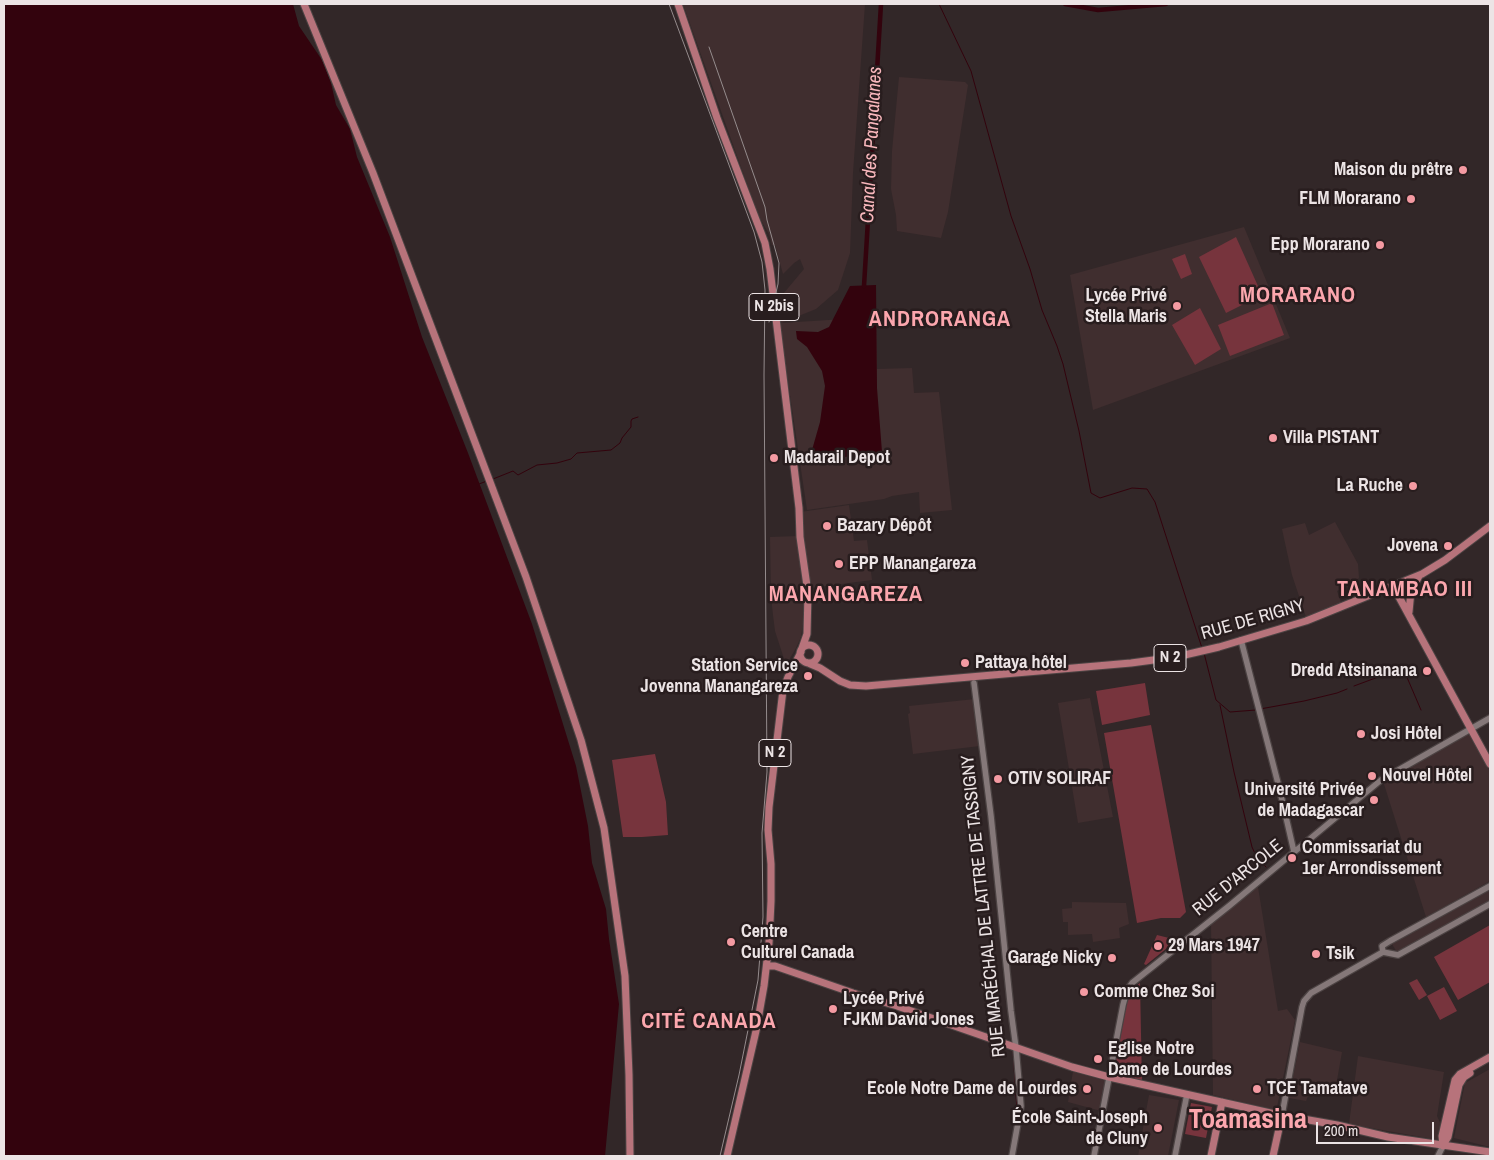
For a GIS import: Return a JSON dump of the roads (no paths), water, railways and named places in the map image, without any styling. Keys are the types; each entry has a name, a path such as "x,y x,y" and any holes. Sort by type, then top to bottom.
{"main road":[{"path":"304,4 373,173 526,577 581,740 604,828 625,976 630,1156"},
{"name":"N 2bis","path":"678,4 717,118 767,252 808,593 808,625"},
{"name":"RUE DE RIGNY","path":"808,663 826,671 840,682 866,686 1145,662 1183,655 1306,621 1420,575 1446,560 1490,526"},
{"path":"1409,615 1411,590 1420,575"},
{"path":"1393,586 1490,764"},
{"path":"788,677 801,651 808,625"},
{"path":"808,625 821,665 826,671"},
{"path":"801,651 808,646 817,651"},
{"path":"801,651 802,659 808,663"},
{"path":"788,677 795,667 816,660 817,651"},
{"name":"N 2","path":"727,1156 756,1031 767,966 771,901 769,807 783,690 788,677"},
{"path":"767,966 775,966 898,1006 1072,1067 1108,1077 1388,1137 1490,1152"},
{"path":"1443,1146 1442,1136 1455,1080 1460,1074 1490,1057"},
{"path":"1443,1146 1448,1137 1460,1082 1464,1077 1490,1062"},
{"path":"1211,1156 1222,1102"},
{"path":"1273,1156 1282,1115"}],"street":[{"path":"1241,640 1294,852"},
{"name":"RUE MARÉCHAL DE LATTRE DE TASSIGNY","path":"974,682 991,816 1021,1106 1012,1156"},
{"name":"RUE D'ARCOLE","path":"1094,1156 1125,996 1132,983 1152,969 1181,943 1229,906 1381,780 1490,718"},
{"path":"1383,952 1382,946 1490,886"},
{"path":"1282,1115 1302,1007 1304,1001 1311,993 1383,952 1398,955 1490,904"},
{"path":"1175,1156 1187,1094"},
{"path":"1440,1156 1443,1146"}],"waterway":[{"name":"Canal des Pangalanes","path":"864,286 881,4"},
{"path":"939,4 971,71 1011,216 1042,310 1063,364 1091,493 1100,498 1132,488 1147,489 1155,502 1202,648"},
{"name":"Canal des Pangalanes","path":"1065,4 1098,10 1166,4"},
{"path":"493,479 513,471 518,475 537,465 557,463 571,459 577,453 611,450 620,443 631,427 632,419 638,417"},
{"path":"479,484 487,481"},
{"path":"1204,653 1216,700 1230,712 1256,710"},
{"path":"1354,686 1389,673 1400,671 1406,675 1421,710"},
{"path":"1260,709 1304,701 1347,689"},
{"path":"1220,705 1252,847 1257,858 1266,867"},
{"path":"1013,1052 1017,1110 1014,1131"}],"railway":[{"path":"669,4 754,232 762,262 765,290 767,772 762,833 763,917 758,980 720,1156"},
{"path":"709,47 765,207 779,263 778,284 769,322"}],"place":[{"name":"Maison du prêtre","path":"1463,170"},
{"name":"FLM Morarano","path":"1411,199"},
{"name":"Epp Morarano","path":"1380,245"},
{"name":"Lycée Privé Stella Maris","path":"1177,306"},
{"name":"Villa PISTANT","path":"1273,438"},
{"name":"Madarail Depot","path":"774,458"},
{"name":"La Ruche","path":"1413,486"},
{"name":"Bazary Dépôt","path":"827,526"},
{"name":"Jovena","path":"1448,546"},
{"name":"EPP Manangareza","path":"839,564"},
{"name":"Pattaya hôtel","path":"965,663"},
{"name":"Dredd Atsinanana","path":"1427,671"},
{"name":"Station Service Jovenna Manangareza","path":"808,676"},
{"name":"Josi Hôtel","path":"1361,734"},
{"name":"Nouvel Hôtel","path":"1372,776"},
{"name":"OTIV SOLIRAF","path":"998,779"},
{"name":"Université Privée de Madagascar","path":"1374,800"},
{"name":"Commissariat du 1er Arrondissement","path":"1292,858"},
{"name":"Centre Culturel Canada","path":"731,942"},
{"name":"29 Mars 1947","path":"1158,946"},
{"name":"Tsik","path":"1316,954"},
{"name":"Garage Nicky","path":"1112,958"},
{"name":"Comme Chez Soi","path":"1084,992"},
{"name":"Lycée Privé FJKM David Jones","path":"833,1009"},
{"name":"Eglise Notre Dame de Lourdes","path":"1098,1059"},
{"name":"Ecole Notre Dame de Lourdes","path":"1087,1089"},
{"name":"TCE Tamatave","path":"1257,1089"},
{"name":"École Saint-Joseph de Cluny","path":"1158,1128"}],"district":[{"name":"MORARANO","path":"1298,296"},
{"name":"ANDRORANGA","path":"940,320"},
{"name":"TANAMBAO III","path":"1405,590"},
{"name":"MANANGAREZA","path":"846,595"},
{"name":"CITÉ CANADA","path":"709,1022"},
{"name":"Toamasina","path":"1248,1120"}]}
